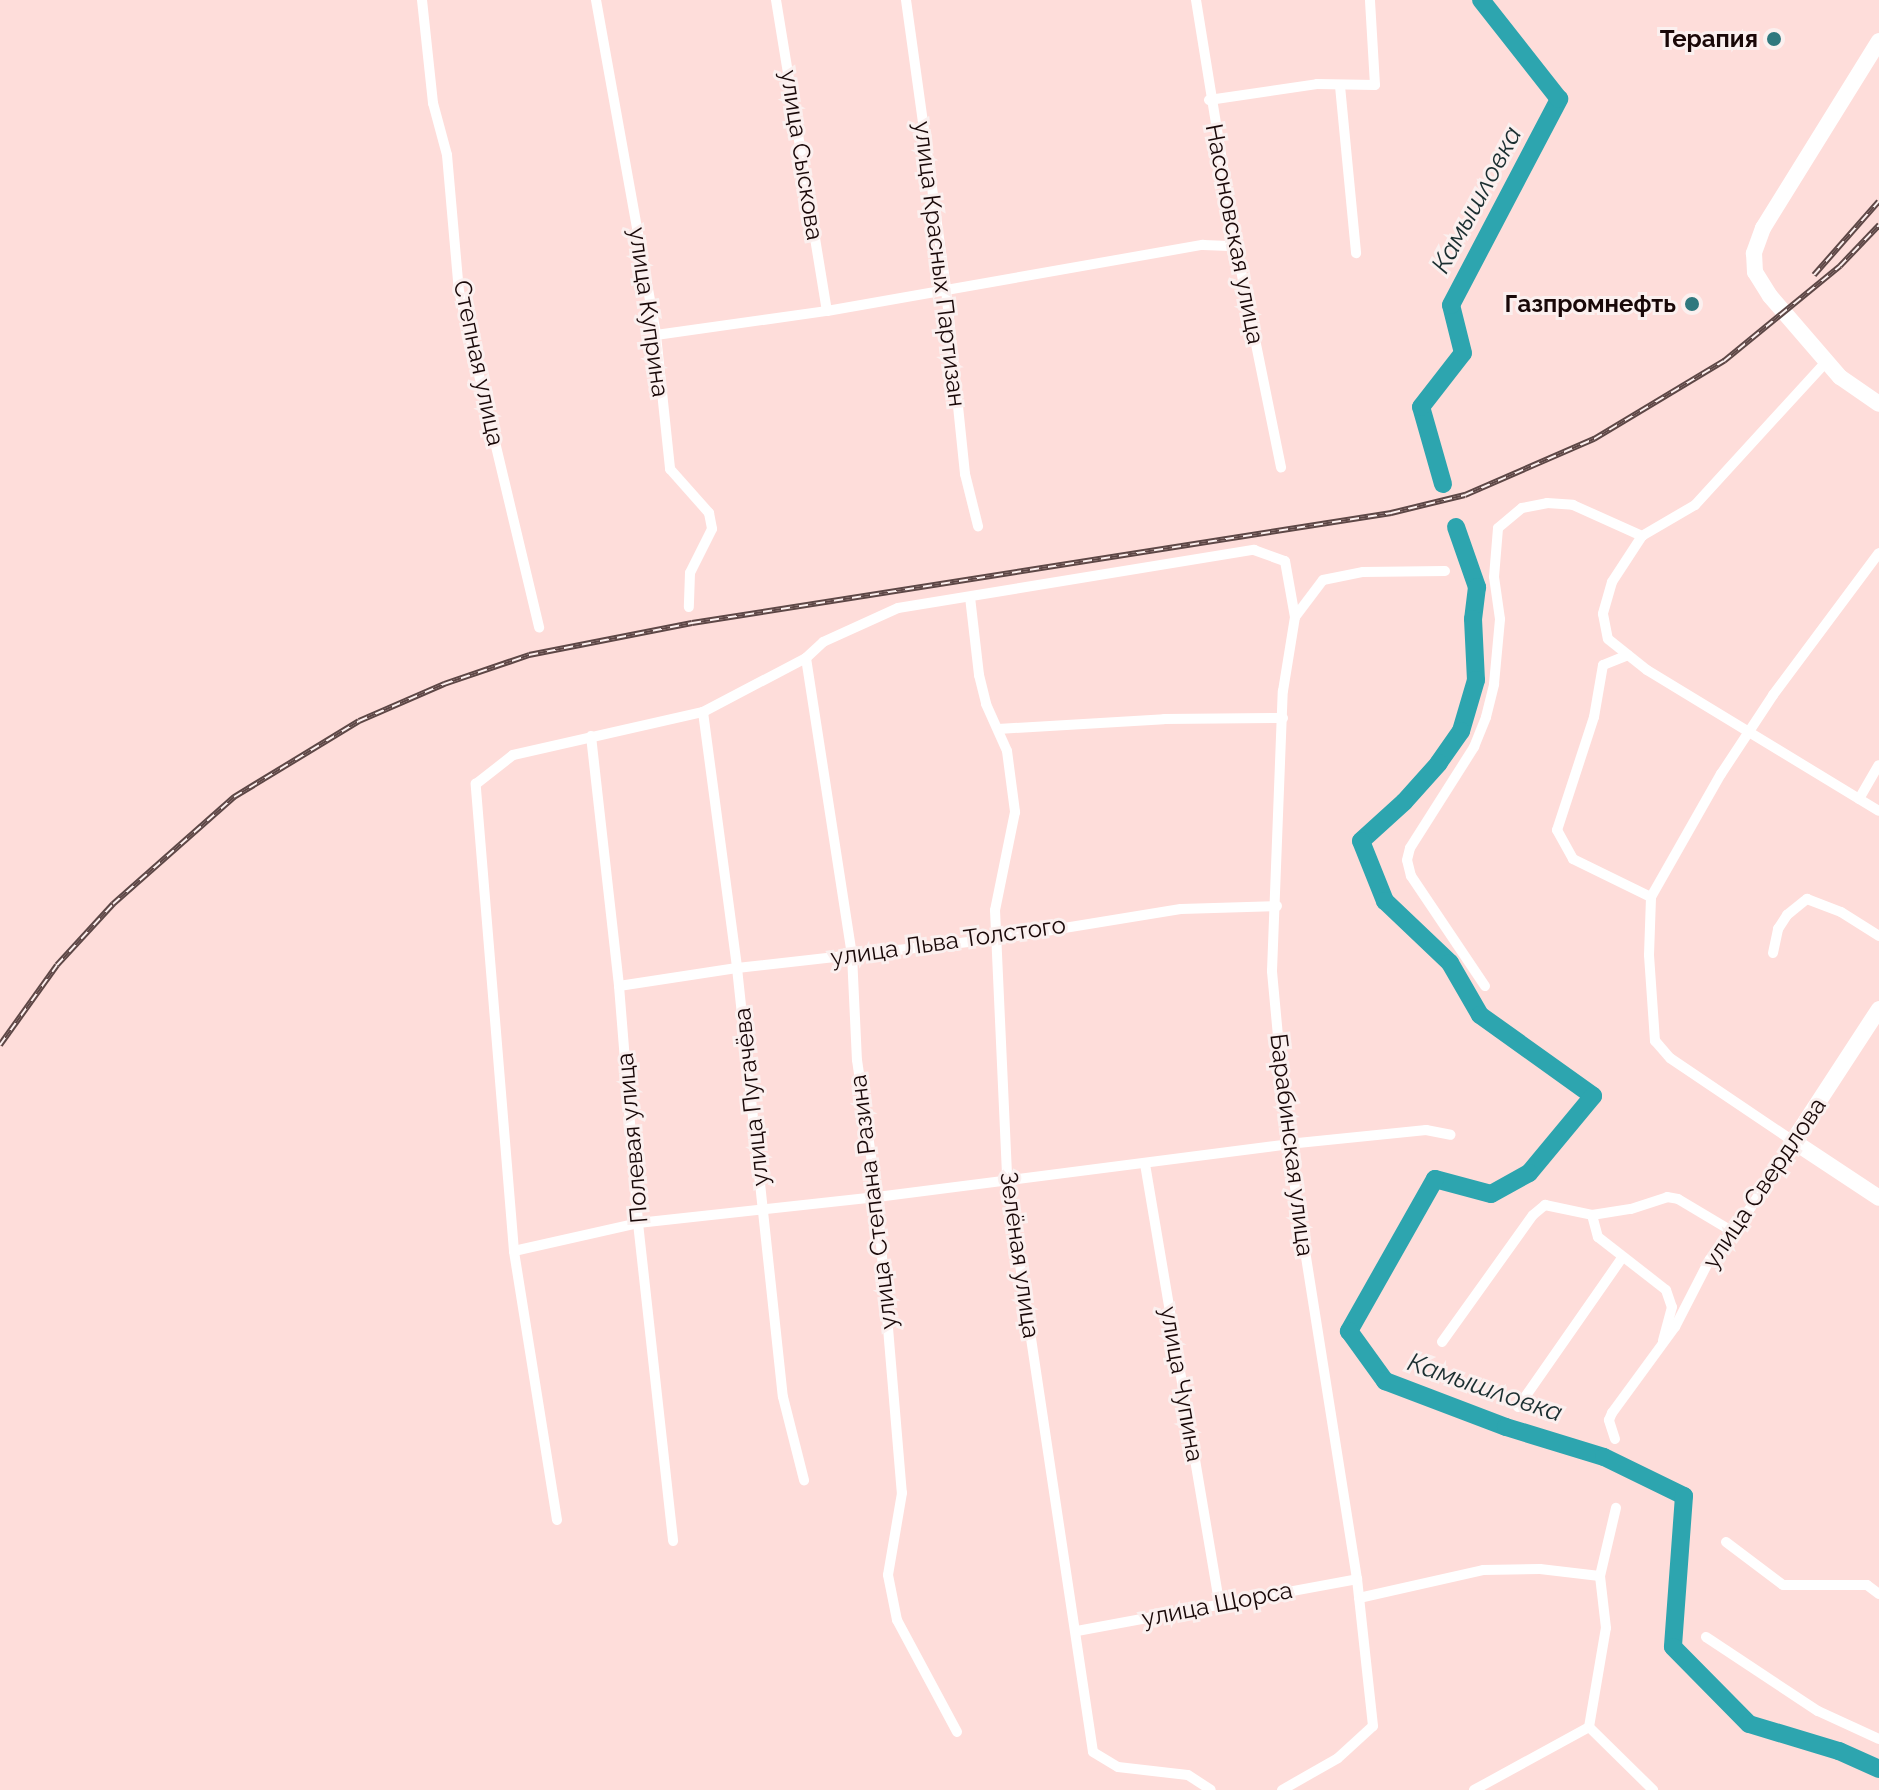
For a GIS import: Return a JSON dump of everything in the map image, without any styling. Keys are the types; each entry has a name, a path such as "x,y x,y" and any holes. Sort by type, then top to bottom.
{"main road":[{"path":"1879,41 1763,228 1754,253 1755,272 1770,296 1823,359 1879,404"},
{"name":"улица Свердлова","path":"1793,1141 1879,1009"},
{"path":"1793,1141 1879,1198"}],"street":[{"name":"Степная улица","path":"422,0 433,103 447,155 459,291 539,628"},
{"name":"улица Куприна","path":"596,0 656,335 670,469 709,513 712,529 690,573 689,607"},
{"name":"улица Сыскова","path":"776,0 827,311"},
{"name":"улица Красных Партизан","path":"906,0 946,290 965,474 978,526"},
{"name":"Насоновская улица","path":"1196,0 1209,100 1281,467"},
{"path":"1209,100 1317,84 1375,85 1370,0"},
{"path":"1340,86 1356,253"},
{"path":"656,335 827,311 1203,245 1236,246"},
{"path":"1823,359 1695,505 1642,536 1612,582 1603,614 1608,639 1628,655 1879,811"},
{"path":"1485,986 1411,876 1407,860 1410,848 1474,747 1486,717 1494,684 1500,619 1494,577 1498,528 1522,508 1547,503 1573,505 1642,536"},
{"path":"557,1520 514,1251 476,784 513,755 703,712 806,658 823,642 898,608 1254,550 1285,561 1295,617"},
{"path":"1793,1141 1661,1050 1652,1030 1648,921 1651,897 1702,803 1773,695 1879,553"},
{"path":"1295,617 1323,580 1363,572 1445,571"},
{"name":"Зелёная улица","path":"970,597 979,675 986,704 1007,751 1015,812 998,889 997,939 1007,1178 1093,1752 1118,1767 1188,1775 1211,1790"},
{"name":"Барабинская улица","path":"1282,1790 1338,1758 1373,1726 1357,1579 1288,1144 1272,971 1283,718 1295,617"},
{"path":"1628,655 1603,665 1594,717 1557,830 1573,859 1651,897"},
{"name":"улица Степана Разина","path":"806,658 852,955 857,1060 877,1197 902,1493 888,1575 897,1620 957,1732"},
{"name":"улица Пугачёва","path":"703,712 737,968 783,1397 804,1480"},
{"path":"998,729 1164,719 1283,718"},
{"name":"Полевая улица","path":"591,736 619,986 638,1223 673,1541"},
{"path":"1859,799 1879,765"},
{"path":"1773,953 1778,929 1787,915 1807,899 1841,912 1879,936"},
{"name":"улица Льва Толстого","path":"619,986 737,968 997,939 1181,909 1277,906"},
{"path":"514,1251 638,1223 877,1197 1288,1144 1426,1130 1451,1135"},
{"name":"улица Свердлова","path":"1615,1439 1609,1420 1612,1413 1663,1343 1730,1230 1751,1207 1793,1141"},
{"name":"улица Чупина","path":"1145,1164 1219,1603"},
{"path":"1442,1342 1533,1215 1545,1205 1592,1215 1631,1209 1667,1197 1678,1199 1730,1230"},
{"path":"1592,1215 1598,1237 1651,1277 1670,1298 1672,1307 1663,1343"},
{"path":"1518,1407 1622,1258"},
{"path":"1589,1727 1606,1628 1600,1576 1616,1508"},
{"path":"1726,1542 1783,1585 1867,1585 1879,1594"},
{"path":"1359,1598 1483,1570 1540,1569 1600,1576"},
{"name":"улица Щорса","path":"1077,1631 1357,1579"},
{"path":"1706,1637 1818,1711 1879,1739"},
{"path":"1474,1790 1589,1727"},
{"path":"1589,1727 1653,1790"}],"waterway":[{"name":"Камышловка","path":"1443,484 1421,407 1463,353 1451,305 1559,99 1481,0"},
{"name":"Камышловка","path":"1456,527 1477,587 1473,619 1476,680 1461,731 1439,763 1404,802 1361,841 1385,901 1450,963 1480,1015 1593,1096 1529,1173 1491,1194 1435,1179 1349,1331 1385,1381 1506,1427 1604,1457 1684,1496 1673,1647 1749,1724 1839,1751 1879,1769"}],"railway":[{"path":"1814,275 1879,201"},
{"path":"0,1045 57,965 113,904 234,797 359,721 444,684 529,655 692,623 1391,513 1465,495 1594,439 1724,361 1840,266 1879,225"}],"place":[{"name":"Терапия","path":"1774,39"},
{"name":"Газпромнефть","path":"1692,304"}]}
